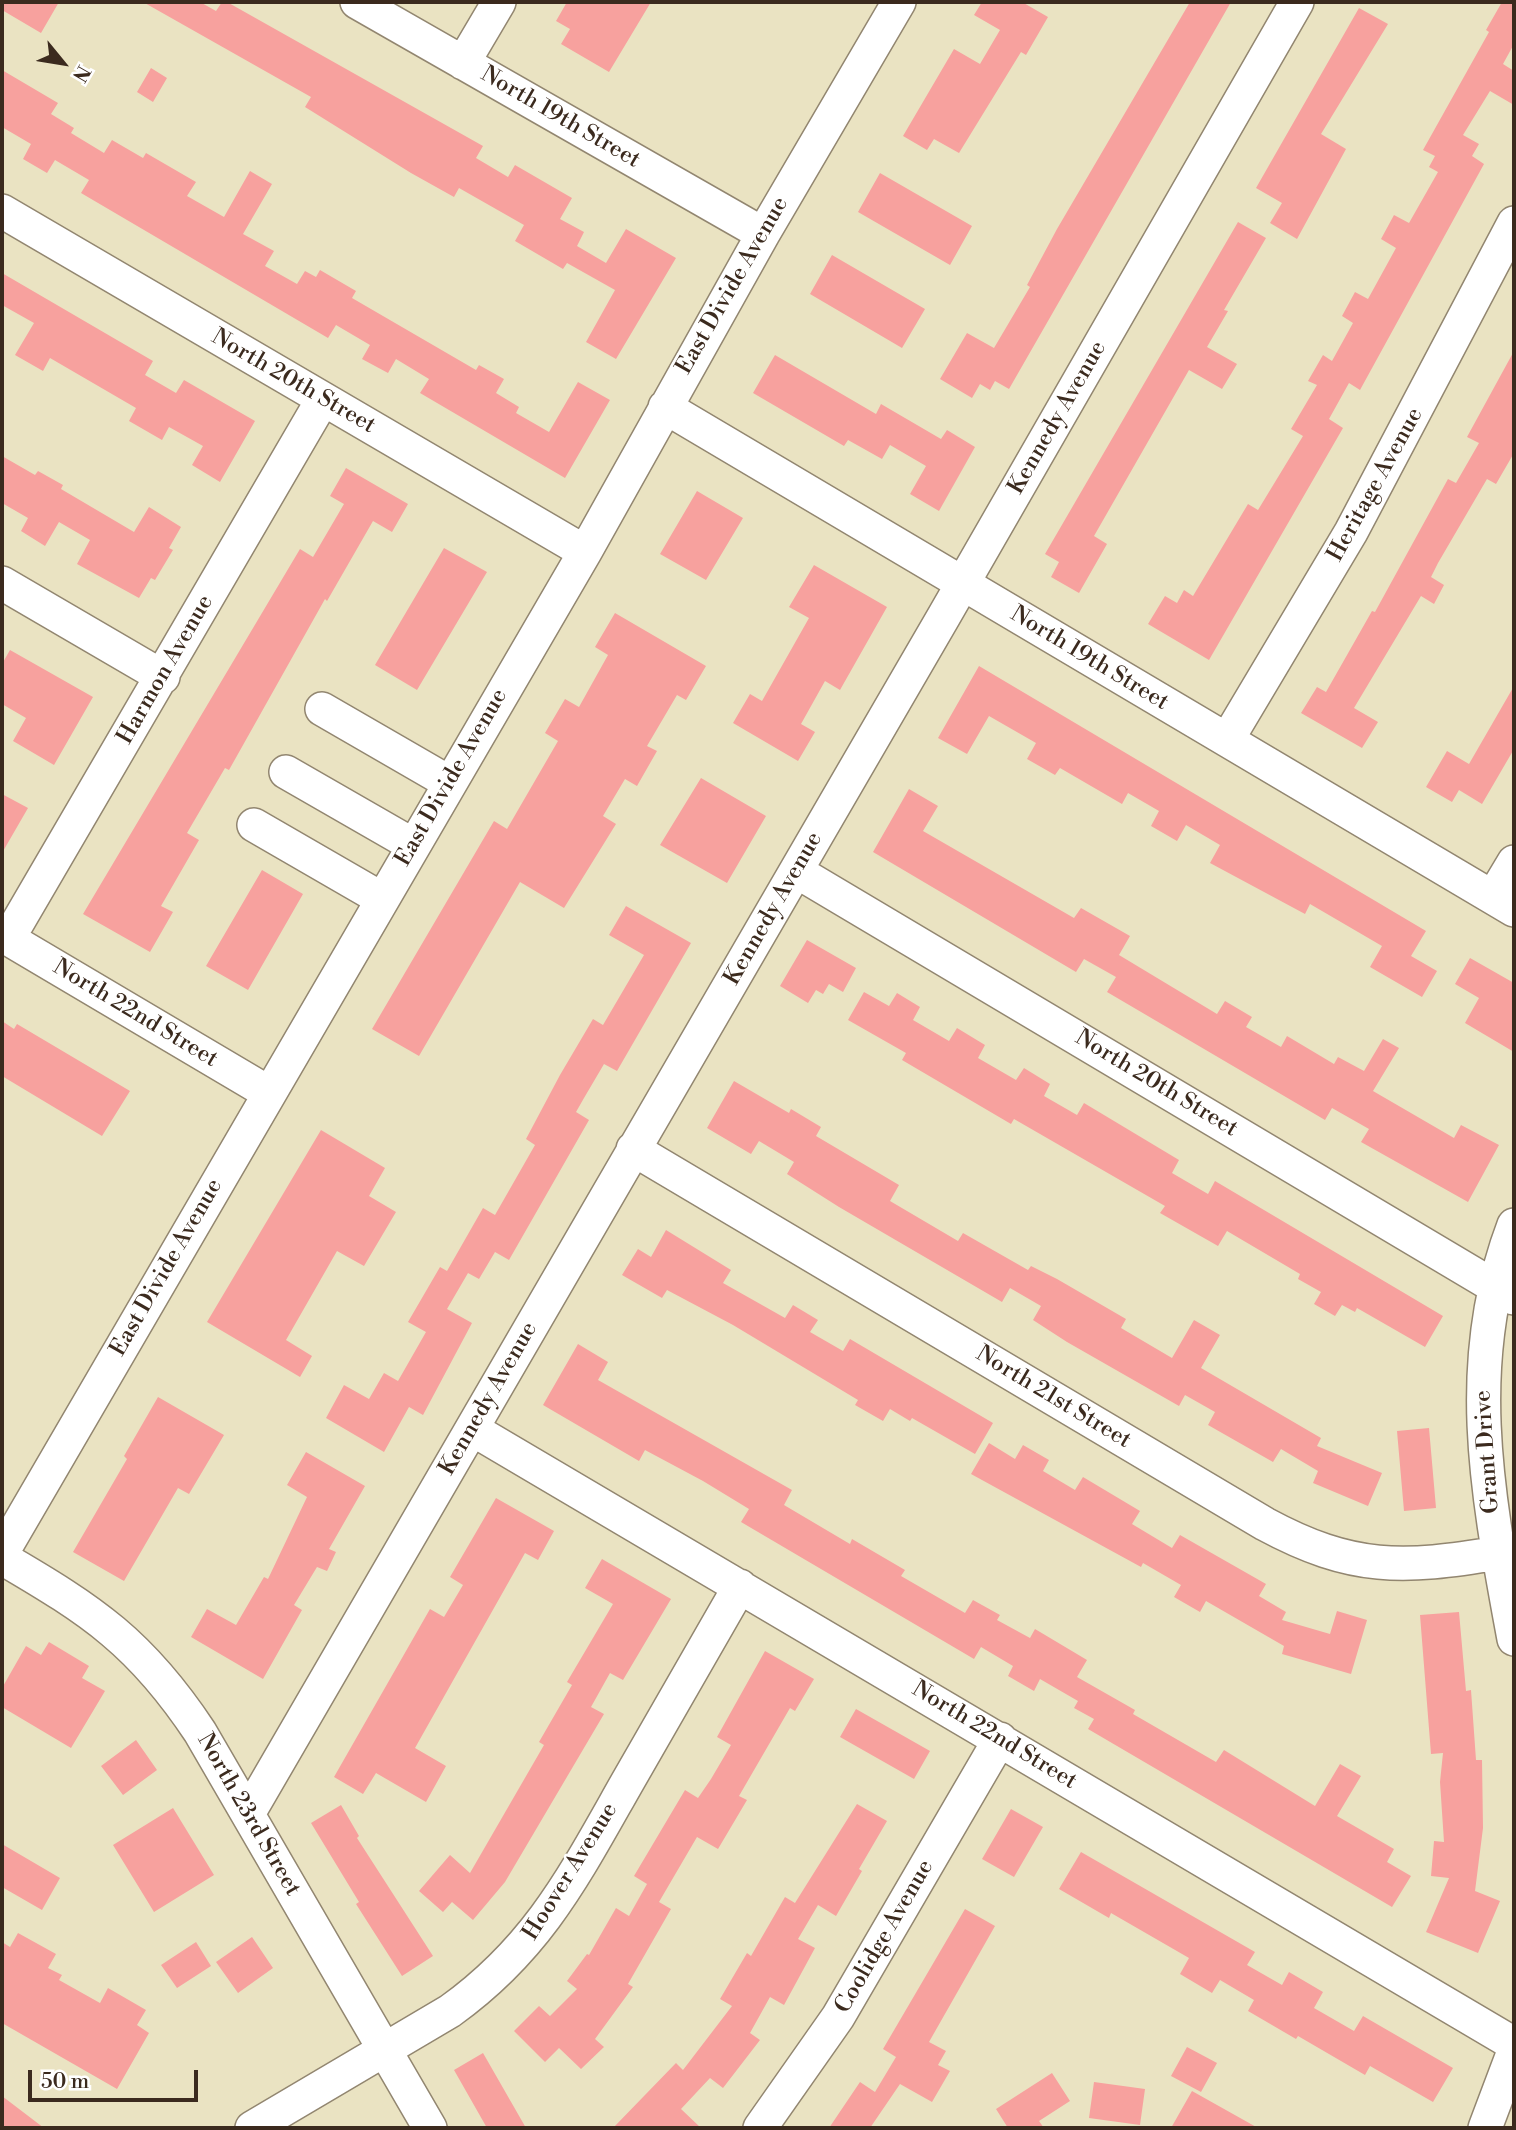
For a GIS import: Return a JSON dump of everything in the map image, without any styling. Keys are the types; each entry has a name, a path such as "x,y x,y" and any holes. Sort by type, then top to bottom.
{"street":[{"name":"North 19th Street","path":"357,2 763,234"},
{"path":"463,63 499,2"},
{"name":"East Divide Avenue","path":"2,1556 645,447 664,407 899,2"},
{"name":"Kennedy Avenue","path":"248,1814 963,584 1297,2"},
{"name":"North 20th Street","path":"2,211 584,552"},
{"name":"Heritage Avenue","path":"1227,740 1351,532 1514,223"},
{"name":"Harmon Avenue","path":"5,937 163,677 323,399"},
{"name":"North 19th Street","path":"664,407 1504,904"},
{"path":"2,583 163,677"},
{"path":"322,709 450,783"},
{"path":"286,772 414,845"},
{"path":"254,825 382,899"},
{"path":"1504,904 1514,862"},
{"name":"North 20th Street","path":"796,870 1505,1292"},
{"name":"North 22nd Street","path":"5,937 269,1093"},
{"name":"North 21st Street","path":"633,1149 1288,1537 1340,1557 1390,1564 1440,1563 1498,1553"},
{"name":"Grant Drive","path":"1514,1225 1505,1292 1486,1345 1482,1404 1484,1463 1514,1639"},
{"name":"North 22nd Street","path":"472,1429 1514,2044"},
{"name":"North 23rd Street","path":"2,1556 81,1605 142,1657 200,1732 430,2128"},
{"name":"Hoover Avenue","path":"252,2128 477,1992 499,1973 536,1933 565,1890 740,1586"},
{"name":"Coolidge Avenue","path":"760,2128 838,2017 1000,1739"},
{"path":"1485,2128 1514,2051"}],"building":[{"path":"2,2 59,2 41,33 2,10"},
{"path":"143,2 200,2 216,11 222,2 227,2 483,146 476,158 508,177 515,165 572,198 560,219 584,232 577,246 606,263 626,229 676,258 616,359 586,342 615,290 567,263 563,269 515,241 524,225 459,188 454,197 411,173 305,107 311,97"},
{"path":"567,2 651,2 609,72 561,44 570,29 556,21"},
{"path":"982,2 1022,2 1048,17 1026,55 1021,52 959,153 934,139 927,150 903,136 954,49 980,64 1000,30 974,15"},
{"path":"1190,2 1231,2 1009,389 995,381 990,390 980,384 972,398 940,379 967,333 994,348 1030,287 1027,285 1057,229"},
{"path":"1502,2 1514,2 1514,44 1503,64 1514,71 1514,105 1490,91 1463,135 1479,144 1472,156 1484,164 1360,390 1349,383 1329,419 1343,428 1209,660 1148,624 1165,596 1177,603 1184,590 1193,596 1248,504 1258,510 1303,436 1291,429 1317,385 1308,381 1323,355 1332,361 1353,323 1342,316 1355,292 1368,299 1396,248 1381,239 1394,215 1409,223 1438,172 1429,167 1435,156 1423,150 1489,32 1486,30"},
{"path":"1359,8 1388,24 1321,134 1346,149 1297,239 1270,223 1282,203 1256,188"},
{"path":"151,68 167,78 153,102 137,92"},
{"path":"2,70 58,103 51,114 74,128 71,133 104,153 112,140 143,158 146,153 196,182 187,196 224,217 250,171 272,184 243,234 274,251 265,266 297,284 305,271 316,277 320,270 356,291 352,298 476,370 479,365 504,379 496,393 519,407 516,413 549,432 578,382 610,400 565,478 420,393 429,379 396,359 388,373 362,359 370,345 336,325 328,338 81,193 89,180 55,160 47,173 23,159 31,144 2,127"},
{"path":"880,173 972,226 950,265 858,212"},
{"path":"1238,222 1266,238 1224,310 1228,311 1207,347 1237,364 1222,389 1189,370 1094,536 1107,544 1079,593 1051,577 1059,562 1045,554"},
{"path":"832,255 925,309 902,348 810,294"},
{"path":"2,273 153,361 145,375 176,393 184,380 255,421 220,482 192,465 203,446 169,427 162,440 129,421 136,408 50,358 43,371 15,355 34,323 2,305"},
{"path":"1514,351 1514,453 1496,484 1487,479 1438,563 1431,577 1444,585 1434,604 1421,596 1354,708 1378,722 1362,748 1301,713 1317,687 1326,692 1372,611 1375,612 1448,479 1456,483 1479,443 1467,437"},
{"path":"775,355 876,414 881,404 941,439 947,430 975,447 939,511 910,494 926,466 890,445 882,459 848,440 844,446 753,393"},
{"path":"2,456 35,475 38,471 63,485 61,489 134,532 149,507 181,527 169,548 173,550 155,580 151,578 139,598 77,564 90,540 59,522 45,546 21,531 28,518 2,503"},
{"path":"346,468 408,504 392,532 373,521 327,601 325,599 229,770 225,768 187,833 199,840 161,906 173,912 150,952 83,914 300,549 313,557 344,504 330,496"},
{"path":"697,491 743,518 706,580 660,554"},
{"path":"444,548 487,572 417,690 375,665"},
{"path":"814,565 887,607 840,690 825,681 801,724 815,732 798,761 733,723 750,694 762,701 809,618 789,607"},
{"path":"615,613 706,666 686,700 677,695 647,746 657,751 637,786 625,779 603,816 616,824 564,908 520,882 419,1056 372,1029 494,821 507,829 558,741 545,733 565,699 579,707 608,655 595,647"},
{"path":"10,650 93,697 54,765 13,741 26,718 2,704 2,664"},
{"path":"979,666 1426,931 1411,956 1437,971 1422,997 1370,967 1382,946 1310,904 1305,914 1210,863 1220,845 1186,825 1177,841 1151,826 1159,811 1128,793 1122,804 1060,768 1055,775 1027,759 1036,743 989,716 967,754 938,738"},
{"path":"1514,686 1514,749 1482,804 1459,790 1452,802 1426,787 1447,751 1469,764"},
{"path":"701,778 766,816 727,883 660,845"},
{"path":"909,789 938,806 923,831 1074,918 1081,908 1130,936 1119,955 1217,1014 1225,1001 1252,1017 1246,1027 1281,1047 1287,1036 1334,1064 1338,1057 1364,1071 1383,1039 1399,1048 1373,1091 1454,1138 1461,1125 1499,1145 1468,1202 1361,1142 1369,1129 1332,1108 1325,1120 1107,992 1116,977 1084,959 1076,972 873,852"},
{"path":"2,794 28,808 2,853"},
{"path":"262,870 303,894 248,990 206,966"},
{"path":"626,906 691,943 617,1071 604,1064 584,1098 576,1112 589,1120 509,1260 495,1252 479,1279 468,1273 447,1309 472,1323 423,1415 409,1407 384,1452 326,1418 344,1385 369,1399 384,1373 398,1381 426,1332 408,1322 440,1267 447,1271 483,1208 495,1215 535,1145 526,1139 560,1075 593,1019 603,1025 644,955 609,935"},
{"path":"807,940 856,968 843,992 829,984 823,994 816,990 808,1003 780,986"},
{"path":"1470,958 1514,983 1514,1052 1465,1023 1479,998 1455,984"},
{"path":"864,992 889,1006 897,993 920,1007 913,1020 949,1041 957,1028 985,1045 978,1058 1016,1080 1024,1068 1050,1084 1044,1096 1077,1115 1084,1103 1179,1160 1172,1173 1208,1194 1215,1181 1443,1316 1425,1347 1357,1308 1355,1312 1342,1305 1335,1316 1314,1304 1321,1292 1298,1279 1300,1274 1227,1231 1218,1246 1160,1213 1165,1206 1014,1119 1011,1124 902,1060 906,1053 848,1020"},
{"path":"2,1021 14,1029 17,1024 130,1091 102,1136 2,1076"},
{"path":"734,1081 789,1113 791,1109 821,1127 816,1136 899,1185 890,1201 958,1241 963,1233 1028,1270 1031,1266 1057,1279 1126,1319 1121,1328 1172,1358 1194,1320 1220,1335 1201,1368 1321,1438 1317,1446 1382,1473 1368,1506 1313,1483 1318,1471 1281,1449 1273,1462 1208,1425 1215,1412 1185,1395 1179,1406 1067,1342 1033,1320 1041,1306 1010,1288 1002,1302 839,1207 787,1174 794,1162 759,1141 751,1154 707,1128"},
{"path":"321,1130 385,1168 369,1196 396,1212 364,1266 337,1251 286,1340 312,1356 300,1377 207,1322"},
{"path":"666,1230 731,1270 723,1283 785,1318 793,1305 818,1320 810,1332 843,1351 850,1339 993,1423 975,1454 912,1418 910,1421 890,1409 883,1421 855,1405 858,1400 733,1325 667,1290 662,1298 622,1275 638,1249 651,1257"},
{"path":"578,1344 608,1362 598,1380 792,1490 784,1505 850,1544 852,1539 905,1570 901,1576 965,1613 973,1600 1000,1615 997,1620 1030,1638 1035,1629 1087,1660 1077,1677 1135,1710 1133,1714 1216,1762 1224,1750 1315,1806 1340,1764 1361,1776 1337,1816 1394,1849 1387,1862 1411,1876 1392,1907 1088,1729 1094,1719 1074,1708 1078,1701 1040,1679 1034,1691 1008,1676 1013,1666 981,1647 974,1659 741,1522 749,1509 703,1481 645,1450 639,1461 543,1405"},
{"path":"158,1397 224,1435 189,1494 178,1488 124,1581 73,1552 127,1459 124,1456"},
{"path":"1429,1428 1436,1508 1404,1511 1397,1431"},
{"path":"989,1443 1015,1459 1023,1445 1049,1460 1043,1471 1075,1490 1083,1477 1140,1511 1132,1524 1172,1548 1180,1535 1266,1584 1259,1596 1286,1612 1282,1620 1330,1634 1337,1611 1367,1620 1351,1674 1282,1654 1284,1646 1206,1601 1200,1612 1174,1597 1181,1585 1143,1563 1141,1567 971,1474"},
{"path":"306,1452 365,1486 329,1549 336,1552 327,1571 317,1567 294,1605 302,1610 263,1679 191,1637 207,1609 236,1625 264,1577 268,1579 307,1497 287,1485"},
{"path":"496,1498 554,1531 538,1560 525,1553 415,1748 446,1766 426,1802 376,1773 363,1794 334,1777 430,1609 444,1617 463,1585 450,1577"},
{"path":"602,1559 671,1599 623,1680 610,1673 591,1707 604,1714 505,1882 473,1920 452,1902 443,1912 419,1891 450,1855 470,1873 544,1745 539,1742 572,1685 567,1682 613,1604 585,1588"},
{"path":"1459,1612 1466,1691 1471,1690 1476,1760 1482,1760 1483,1828 1475,1891 1500,1901 1478,1953 1426,1932 1449,1878 1431,1876 1434,1841 1444,1842 1440,1782 1443,1753 1431,1754 1420,1615"},
{"path":"49,1642 89,1666 82,1678 105,1691 71,1748 2,1707 2,1688 26,1646 41,1655"},
{"path":"765,1651 814,1679 795,1711 790,1708 739,1796 747,1800 718,1849 697,1837 659,1902 671,1909 628,1984 633,1987 595,2039 604,2047 581,2069 559,2048 545,2062 514,2031 539,2006 550,2016 577,1989 567,1981 587,1954 589,1955 616,1908 629,1916 647,1884 634,1876 685,1790 698,1798 731,1745 717,1737"},
{"path":"856,1709 930,1751 914,1779 840,1737"},
{"path":"136,1740 157,1770 123,1795 101,1766"},
{"path":"857,1804 887,1821 836,1916 818,1905 798,1939 815,1948 784,2005 770,1997 750,2033 760,2040 723,2088 710,2078 681,2109 701,2128 613,2128 676,2063 683,2070 732,2006 720,1999 747,1953 751,1956 785,1897 795,1903"},
{"path":"341,1805 359,1836 357,1838 433,1956 402,1976 356,1904 359,1902 311,1823"},
{"path":"173,1808 214,1875 154,1912 113,1845"},
{"path":"1011,1809 1043,1827 1014,1877 982,1859"},
{"path":"2,1844 60,1878 42,1910 2,1887"},
{"path":"1081,1852 1255,1952 1247,1965 1282,1985 1289,1972 1323,1992 1314,2008 1354,2031 1363,2016 1453,2068 1433,2102 1370,2066 1365,2075 1298,2036 1296,2039 1248,2011 1254,2000 1220,1980 1212,1993 1180,1974 1189,1958 1111,1913 1109,1918 1059,1889"},
{"path":"965,1909 995,1926 929,2042 946,2051 938,2065 950,2071 932,2102 900,2084 870,2128 829,2128 860,2082 875,2092 896,2057 883,2049"},
{"path":"18,1933 56,1954 48,1968 62,1975 59,1980 100,2003 108,1988 146,2010 137,2025 149,2033 117,2089 2,2023 2,1942 10,1947"},
{"path":"252,1937 273,1968 238,1993 216,1962"},
{"path":"196,1942 211,1966 177,1988 161,1965"},
{"path":"1187,2047 1217,2063 1201,2092 1171,2076"},
{"path":"483,2053 526,2128 487,2128 454,2070"},
{"path":"1052,2073 1070,2101 1039,2121 1044,2128 1008,2128 996,2109"},
{"path":"1094,2082 1145,2089 1140,2125 1089,2118"},
{"path":"1192,2091 1258,2128 1171,2128"},
{"path":"2,2096 44,2128 2,2128"}]}
